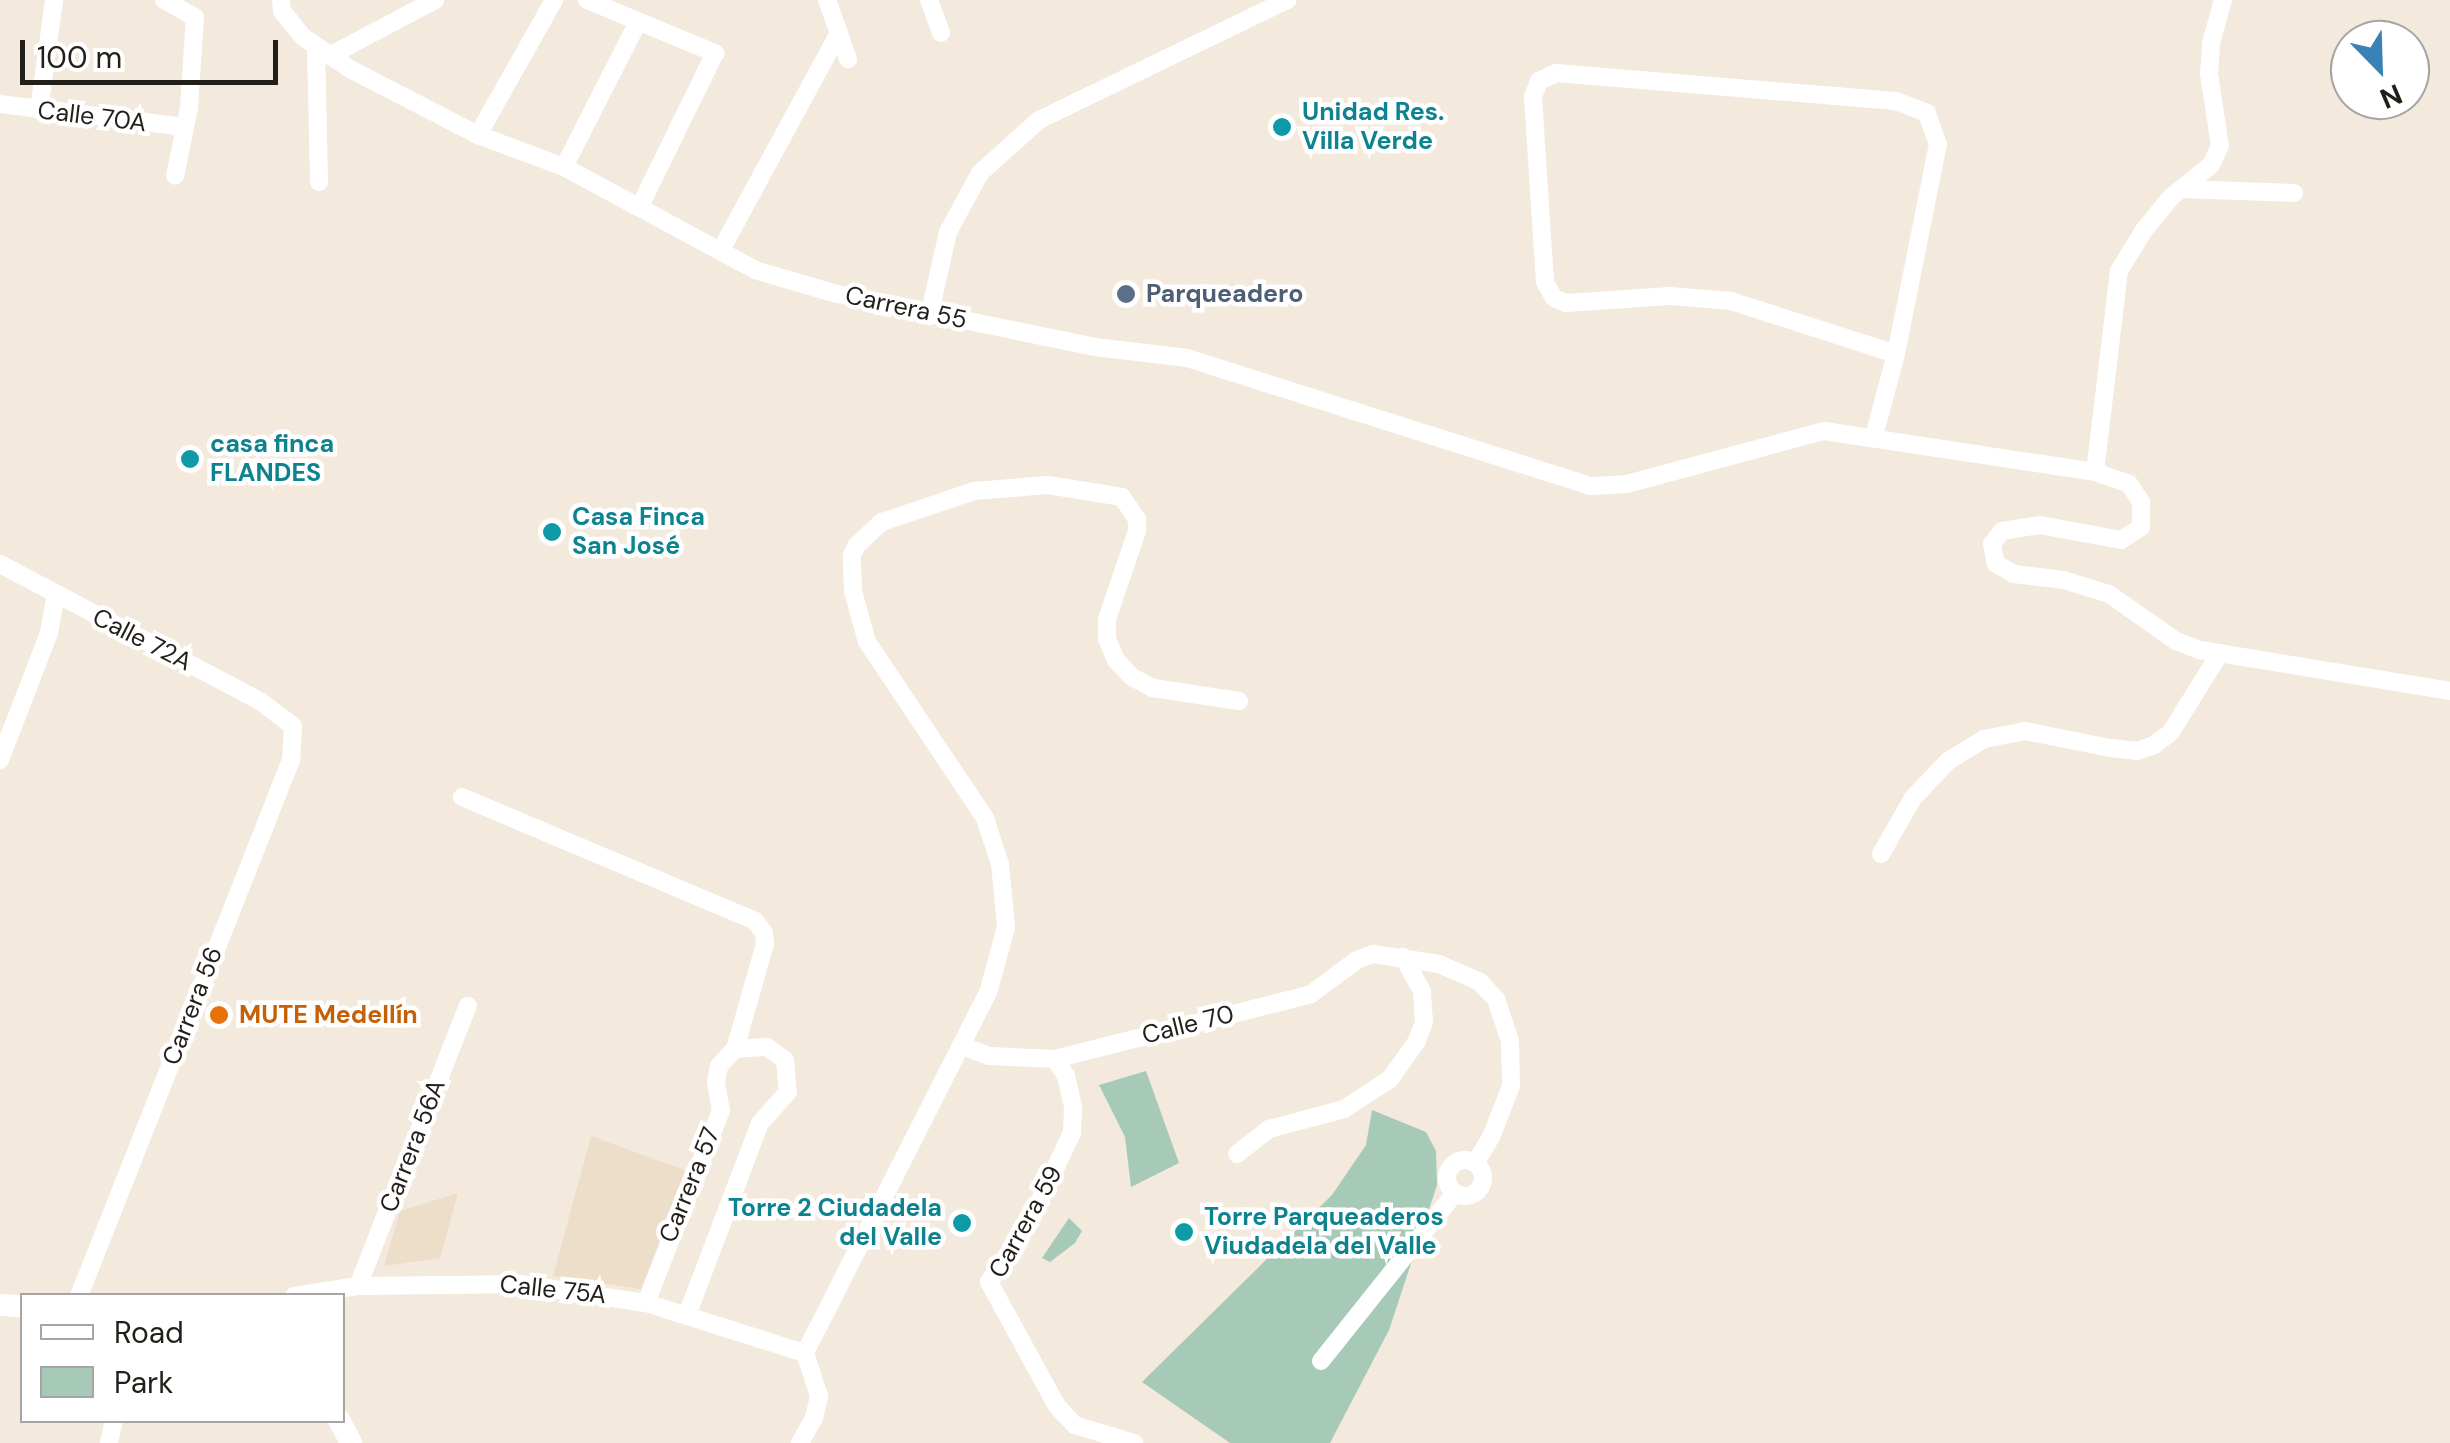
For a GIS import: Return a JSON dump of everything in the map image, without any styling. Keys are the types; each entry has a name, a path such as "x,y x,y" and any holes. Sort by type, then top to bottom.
{"street":[{"path":"39,110 54,0"},
{"path":"164,0 195,17 185,127 175,176"},
{"name":"Carrera 55","path":"280,0 282,12 323,52 478,135 564,168 755,270 838,294 1095,347 1187,358 1591,486 1627,484 1824,431 1874,436"},
{"path":"319,182 323,52 435,0"},
{"path":"478,135 554,0"},
{"path":"587,0 637,24 715,52 640,206"},
{"path":"826,0 848,59"},
{"path":"930,0 941,33"},
{"path":"930,312 948,232 980,173 1039,120 1287,0"},
{"path":"2095,472 2119,271 2144,230 2182,189 2212,165 2220,146 2209,74 2212,44 2224,0"},
{"path":"564,168 637,24"},
{"path":"721,250 839,33"},
{"path":"1896,354 1730,301 1670,296 1566,302 1554,298 1545,282 1533,97 1540,80 1556,73 1896,101 1920,108 1935,124 1938,144 1896,354 1874,436 2095,472 2129,484 2141,502 2141,528 2121,540 2040,525 2002,531 1992,544 1996,564 2014,574 2064,580 2109,594 2176,641 2220,653 2450,691"},
{"name":"Calle 70A","path":"0,104 185,127"},
{"path":"2182,189 2294,193"},
{"path":"801,1441 814,1418 819,1396 805,1353 988,994 1003,945 1006,909 1000,864 973,795 867,642 851,573 852,556 864,536 882,522 1000,486 1048,485 1122,497 1137,519 1138,531 1107,619 1107,639 1116,660 1132,677 1153,688 1239,701"},
{"name":"Calle 72A","path":"0,564 284,718"},
{"path":"0,760 49,632 56,596"},
{"path":"1881,854 1914,798 1948,762 1984,739 2025,730 2110,748 2137,751 2154,745 2171,732 2220,653"},
{"name":"Carrera 56","path":"80,1293 291,760 294,726 284,718"},
{"path":"462,797 755,921 764,933 764,944 734,1049"},
{"name":"Calle 70","path":"963,1046 990,1056 1054,1059 1311,994 1357,960 1373,954 1403,956"},
{"path":"1237,1154 1269,1129 1344,1110 1390,1079 1418,1042 1424,1022 1422,991 1403,956"},
{"path":"1403,956 1439,964 1480,982 1496,999 1504,1019 1512,1060 1511,1086 1491,1137 1476,1162"},
{"name":"Carrera 56A","path":"358,1286 468,1006"},
{"name":"Carrera 57","path":"646,1303 720,1110 716,1082 719,1066 734,1049 758,1046 785,1060 790,1084 784,1098 760,1123 688,1313"},
{"name":"Carrera 59","path":"1054,1059 1066,1076 1074,1107 1072,1132 1028,1224 988,1282 1057,1406 1075,1425 1134,1443"},
{"path":"1457,1160 1476,1162 1484,1179 1481,1188 1474,1194 1455,1193 1448,1186 1450,1167 1457,1160"},
{"path":"1321,1362 1455,1193"},
{"name":"Calle 75A","path":"313,1293 358,1286 520,1284 688,1313 805,1353"}],"shaded area":[{"path":"591,1136 687,1171 641,1289 553,1276"},
{"path":"458,1193 440,1258 384,1266 400,1211"}],"green space":[{"path":"1146,1071 1179,1163 1131,1187 1125,1137 1099,1085"},
{"path":"1372,1110 1426,1132 1436,1151 1437,1185 1389,1330 1330,1443 1230,1443 1142,1382 1332,1195 1366,1145"},
{"path":"1069,1218 1082,1231 1075,1243 1050,1262 1042,1258"}],"place":[{"name":"Unidad Res. Villa Verde","path":"1282,127"},
{"name":"Parqueadero","path":"1126,294"},
{"name":"casa finca FLANDES","path":"190,459"},
{"name":"Casa Finca San José","path":"552,532"},
{"name":"MUTE Medellín","path":"219,1015"},
{"name":"Torre 2 Ciudadela del Valle","path":"962,1223"},
{"name":"Torre Parqueaderos Viudadela del Valle","path":"1184,1232"}]}
